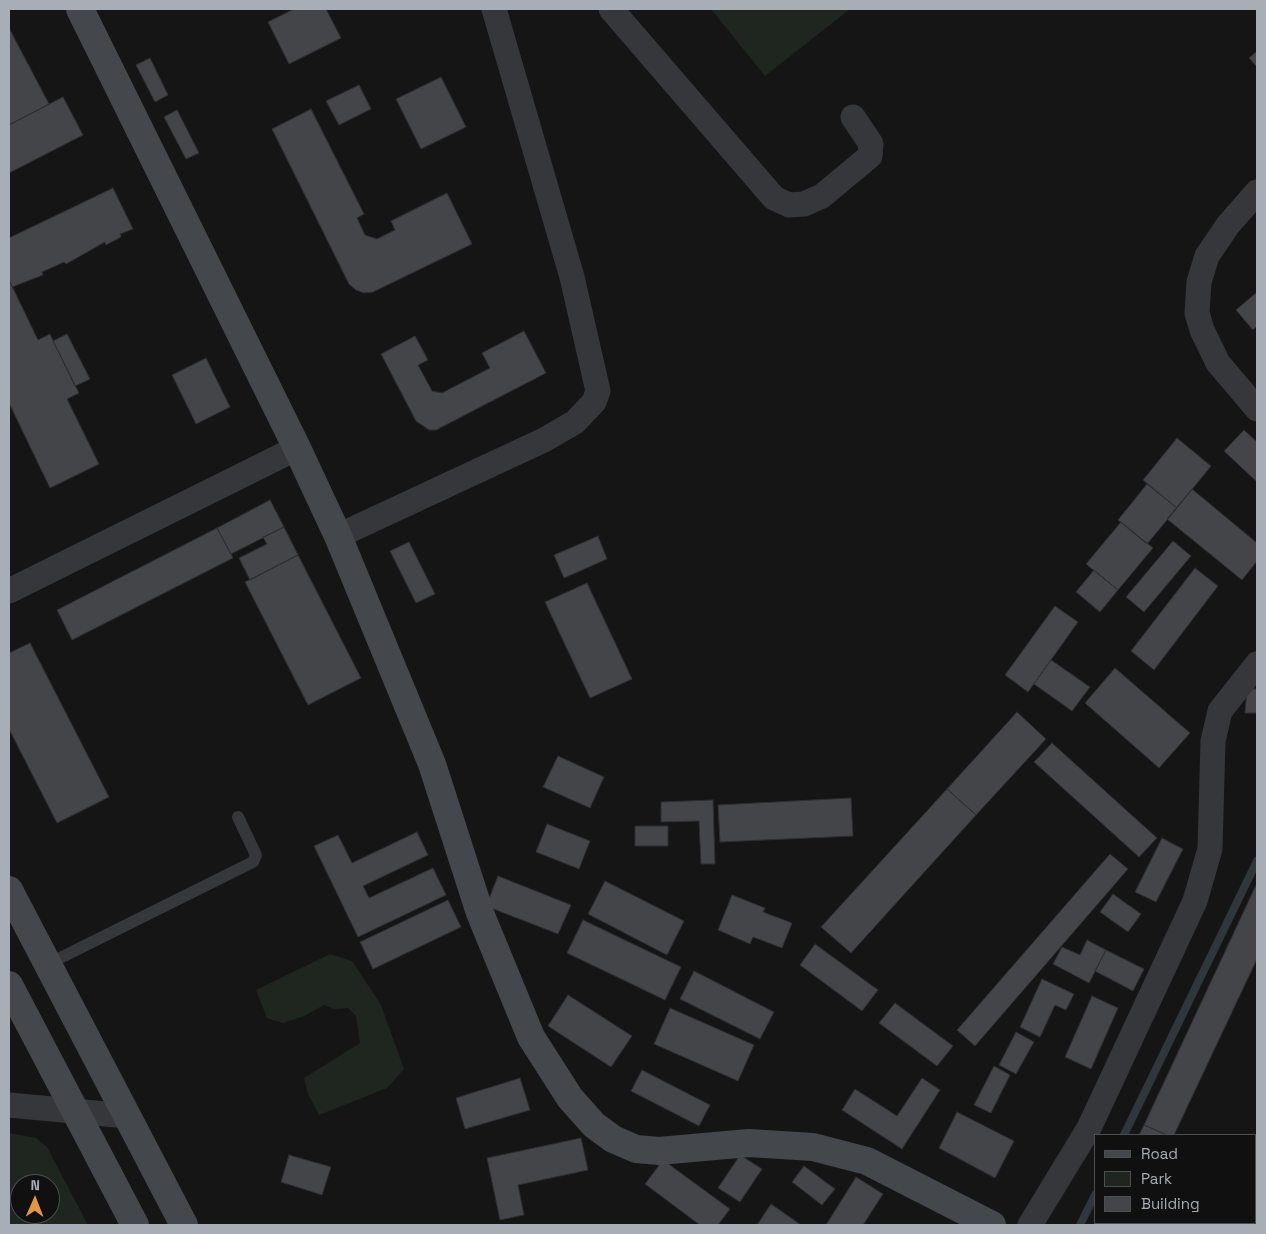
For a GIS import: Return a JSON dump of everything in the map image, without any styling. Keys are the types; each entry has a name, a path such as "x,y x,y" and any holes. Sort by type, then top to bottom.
{"street":[{"path":"80,9 297,448 338,536 432,764 480,913 532,1037 570,1098 594,1125 613,1139 636,1149 659,1151 749,1143 813,1146 867,1162 992,1225"},
{"path":"338,536 544,440 575,422 594,402 598,391 572,276 494,9"},
{"path":"611,9 774,198 789,205 804,204 822,196 870,156 871,144 853,117"},
{"path":"1257,192 1228,225 1207,256 1199,282 1197,313 1202,330 1218,363 1257,409"},
{"path":"9,592 297,448"},
{"path":"1030,1225 1089,1128 1195,901 1210,848 1213,742 1220,712 1257,664"},
{"path":"9,890 184,1225"},
{"path":"9,985 135,1225"},
{"path":"9,1104 127,1116"}],"lane":[{"path":"48,964 253,862 256,854 238,817"}],"green space":[{"path":"711,9 850,9 765,76"},
{"path":"330,954 352,961 381,1005 404,1069 387,1088 319,1115 308,1094 304,1078 360,1043 356,1016 348,1008 334,1009 324,1005 304,1016 283,1023 267,1018 256,990"},
{"path":"9,1133 36,1138 47,1147 88,1225 9,1225"}],"building":[{"path":"294,9 326,9 341,38 289,64 268,22"},
{"path":"9,28 49,104 9,125"},
{"path":"1257,51 1257,67 1249,58"},
{"path":"150,58 168,95 155,102 136,65"},
{"path":"441,77 466,127 421,149 396,99"},
{"path":"359,85 371,109 339,125 326,101"},
{"path":"63,97 83,135 9,173 9,125"},
{"path":"311,109 364,214 357,218 365,235 377,239 395,230 391,221 447,193 472,244 373,292 364,293 356,290 349,284 272,129"},
{"path":"177,110 199,153 186,159 164,117"},
{"path":"113,188 133,229 120,234 121,237 106,245 105,242 66,264 64,262 42,272 43,275 12,287 9,280 9,238"},
{"path":"9,280 38,340 50,334 79,393 67,399 99,464 50,488 9,403"},
{"path":"1257,292 1257,326 1253,330 1236,310"},
{"path":"524,331 546,373 436,430 429,430 416,421 381,354 415,336 428,360 418,365 432,391 442,393 490,368 482,353"},
{"path":"67,334 90,379 75,386 53,341"},
{"path":"206,358 230,407 196,424 172,375"},
{"path":"1244,430 1257,442 1257,482 1224,451"},
{"path":"1177,438 1211,466 1177,508 1143,480"},
{"path":"1147,484 1177,508 1147,544 1118,520"},
{"path":"1192,489 1257,543 1257,561 1242,580 1167,519"},
{"path":"270,500 284,527 231,554 217,528"},
{"path":"1121,522 1153,548 1118,590 1086,564"},
{"path":"284,527 298,555 250,580 239,558 267,544 263,537"},
{"path":"217,528 233,558 72,640 57,610"},
{"path":"598,536 607,559 564,578 554,555"},
{"path":"1173,541 1191,556 1144,612 1126,597"},
{"path":"409,542 435,594 416,603 390,551"},
{"path":"298,555 361,678 308,705 245,582"},
{"path":"1195,568 1218,586 1154,670 1131,651"},
{"path":"1094,570 1118,590 1100,612 1076,592"},
{"path":"587,583 632,679 590,698 545,602"},
{"path":"1055,606 1078,622 1028,692 1005,675"},
{"path":"30,643 109,797 57,823 9,729 9,653"},
{"path":"1051,660 1090,687 1072,711 1034,684"},
{"path":"1115,668 1190,733 1159,768 1085,703"},
{"path":"1247,689 1257,689 1257,713 1245,713"},
{"path":"1017,712 1046,739 976,815 947,789"},
{"path":"1052,743 1157,838 1139,857 1034,762"},
{"path":"558,756 604,777 590,808 543,787"},
{"path":"947,789 976,815 851,953 821,927"},
{"path":"851,798 853,836 720,842 718,805"},
{"path":"713,800 715,864 701,864 699,821 661,822 661,802"},
{"path":"547,824 590,841 579,869 536,852"},
{"path":"635,826 668,826 668,846 635,846"},
{"path":"417,832 428,855 363,886 369,898 433,868 446,895 358,937 314,846 338,835 352,863"},
{"path":"1162,838 1183,849 1156,902 1135,892"},
{"path":"1110,854 1128,869 975,1046 957,1030"},
{"path":"498,876 571,905 558,934 486,906"},
{"path":"605,881 684,921 667,955 588,914"},
{"path":"1257,883 1257,959 1174,1134 1165,1134 1144,1125"},
{"path":"1113,894 1141,914 1128,932 1100,912"},
{"path":"732,895 765,908 763,912 792,923 782,948 753,937 750,944 718,930"},
{"path":"448,900 461,927 373,969 360,942"},
{"path":"583,920 681,967 665,1000 567,953"},
{"path":"1087,940 1106,950 1089,983 1053,964 1062,947 1080,955"},
{"path":"815,944 878,990 862,1011 800,965"},
{"path":"1106,950 1144,969 1133,991 1095,971"},
{"path":"694,971 774,1012 760,1039 680,999"},
{"path":"1042,979 1074,994 1066,1010 1055,1005 1040,1037 1020,1027"},
{"path":"568,995 632,1036 611,1067 548,1026"},
{"path":"1092,996 1118,1008 1091,1069 1065,1057"},
{"path":"895,1003 953,1046 937,1066 879,1023"},
{"path":"670,1008 754,1045 738,1081 654,1044"},
{"path":"1016,1032 1034,1042 1016,1074 999,1065"},
{"path":"994,1066 1010,1075 991,1113 974,1105"},
{"path":"642,1070 710,1105 699,1126 631,1091"},
{"path":"520,1078 530,1110 465,1129 456,1098"},
{"path":"922,1078 940,1090 902,1149 842,1110 855,1089 897,1116"},
{"path":"957,1112 1014,1141 995,1178 939,1148"},
{"path":"1144,1125 1165,1134 1140,1134"},
{"path":"581,1138 588,1170 518,1185 524,1215 500,1220 487,1158"},
{"path":"289,1155 331,1167 322,1195 281,1182"},
{"path":"740,1155 762,1169 740,1202 718,1188"},
{"path":"663,1160 730,1209 718,1225 700,1225 645,1184"},
{"path":"804,1166 835,1189 822,1205 792,1182"},
{"path":"856,1177 883,1194 863,1225 826,1225"},
{"path":"771,1204 801,1225 757,1225"},
{"path":"1128,1224 1154,1224 1153,1225"}],"waterway":[{"path":"1124,1134 1257,861"},
{"path":"1080,1225 1094,1197"}]}
